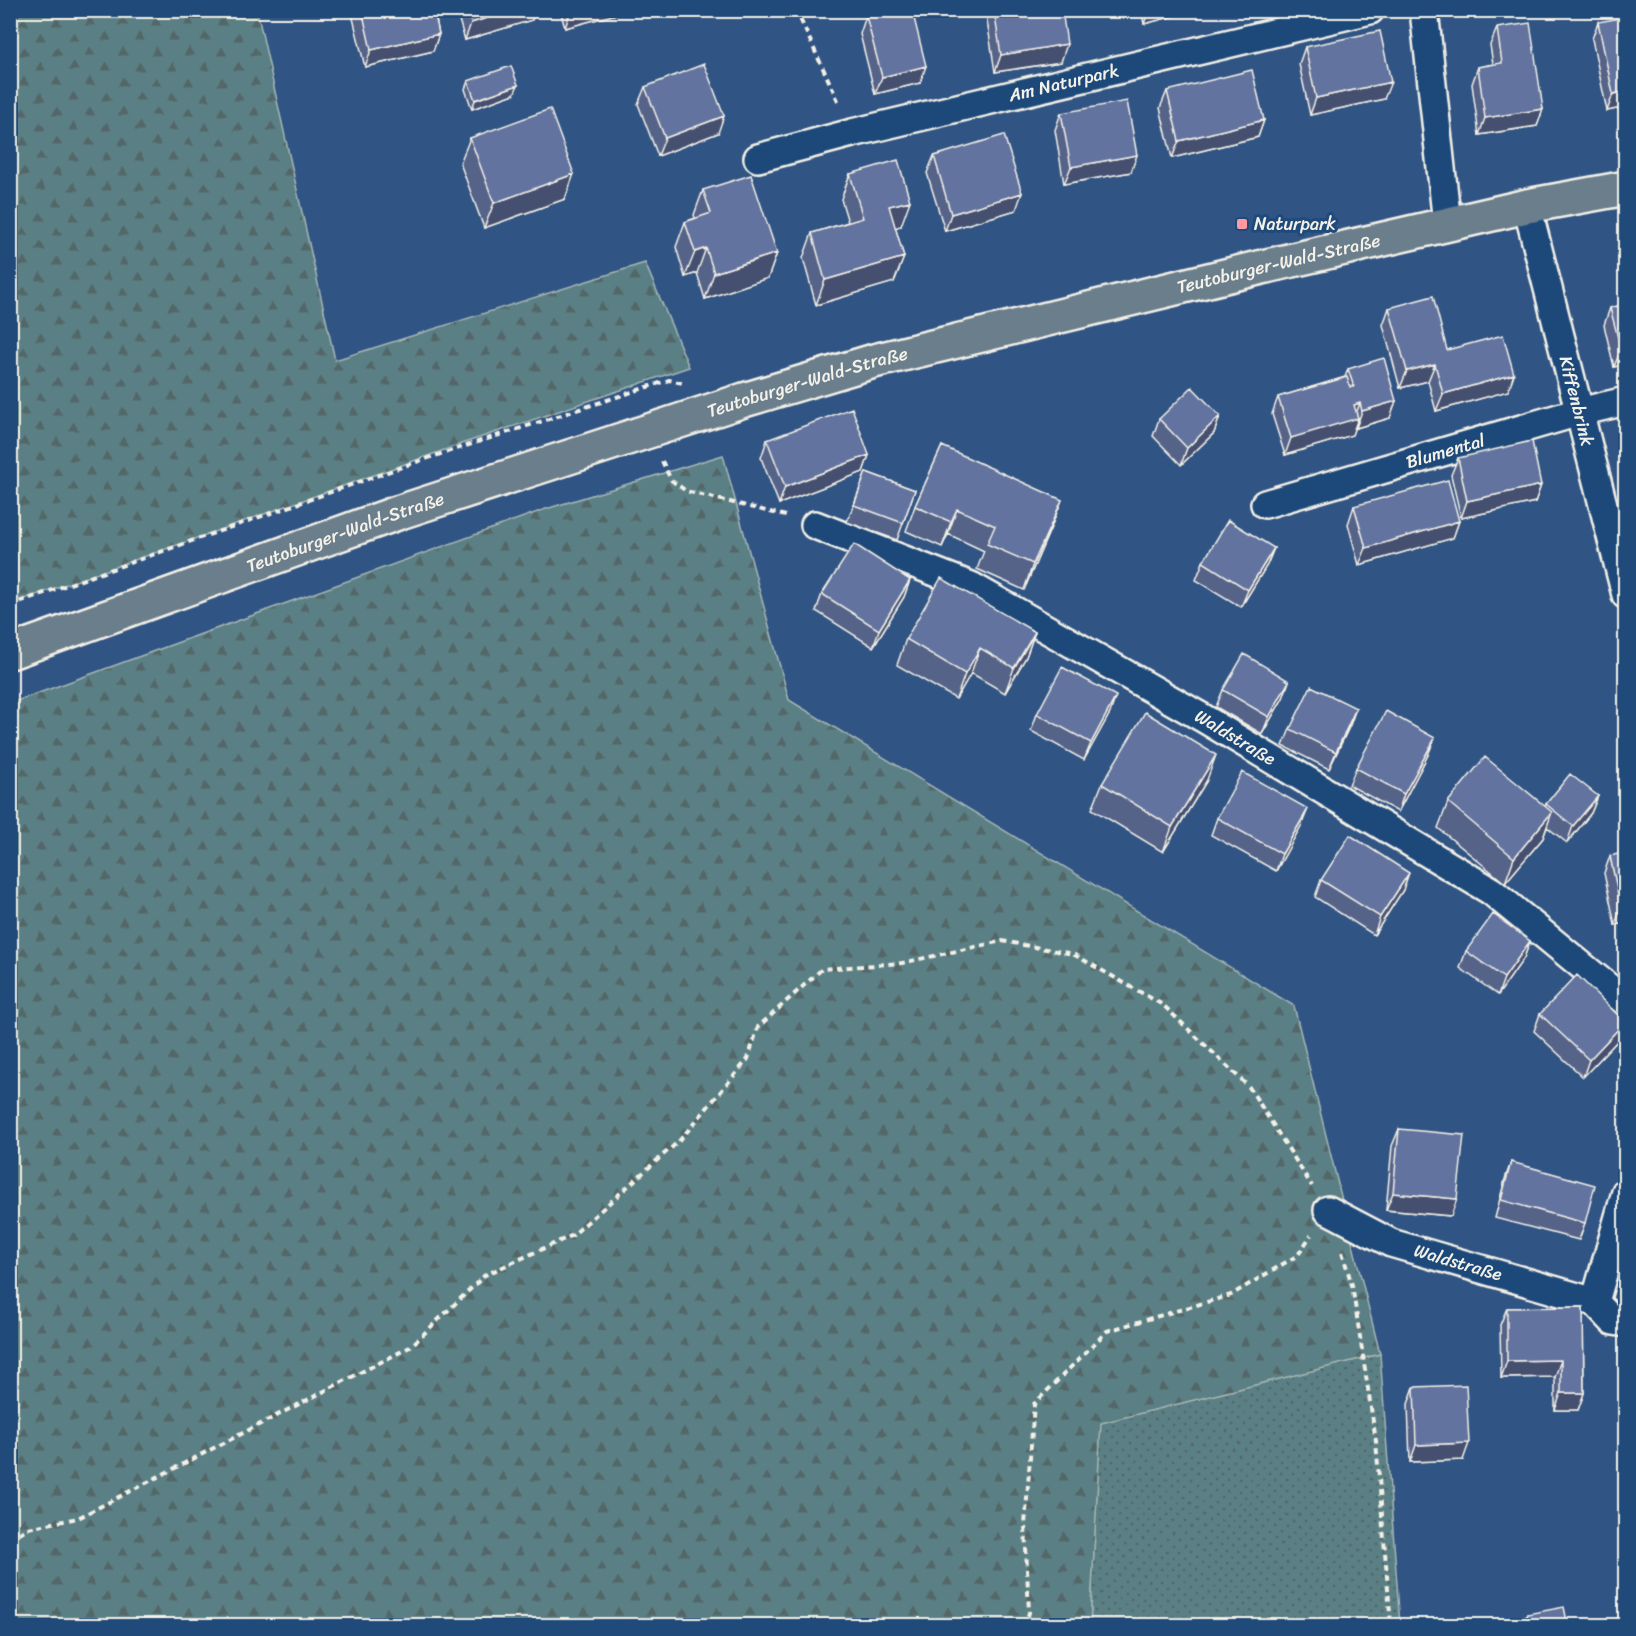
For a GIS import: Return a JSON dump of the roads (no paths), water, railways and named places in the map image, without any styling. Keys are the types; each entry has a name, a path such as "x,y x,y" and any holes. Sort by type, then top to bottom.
{"main road":[{"name":"Teutoburger-Wald-Straße","path":"10,652 370,522 744,400 874,362 1247,270 1527,206 1626,188"}],"street":[{"name":"Am Naturpark","path":"758,158 852,133 1370,10"},
{"path":"1424,10 1447,224"},
{"name":"Kiffenbrink","path":"1527,206 1626,595"},
{"name":"Blumental","path":"1265,504 1579,412 1626,401"},
{"name":"Waldstraße","path":"815,525 971,585 1203,718 1491,891 1626,1002"},
{"path":"1595,1302 1626,1192"},
{"name":"Waldstraße","path":"1328,1209 1391,1243 1595,1302 1613,1321 1626,1323"}],"place":[{"name":"Naturpark","path":"1242,224"}]}
